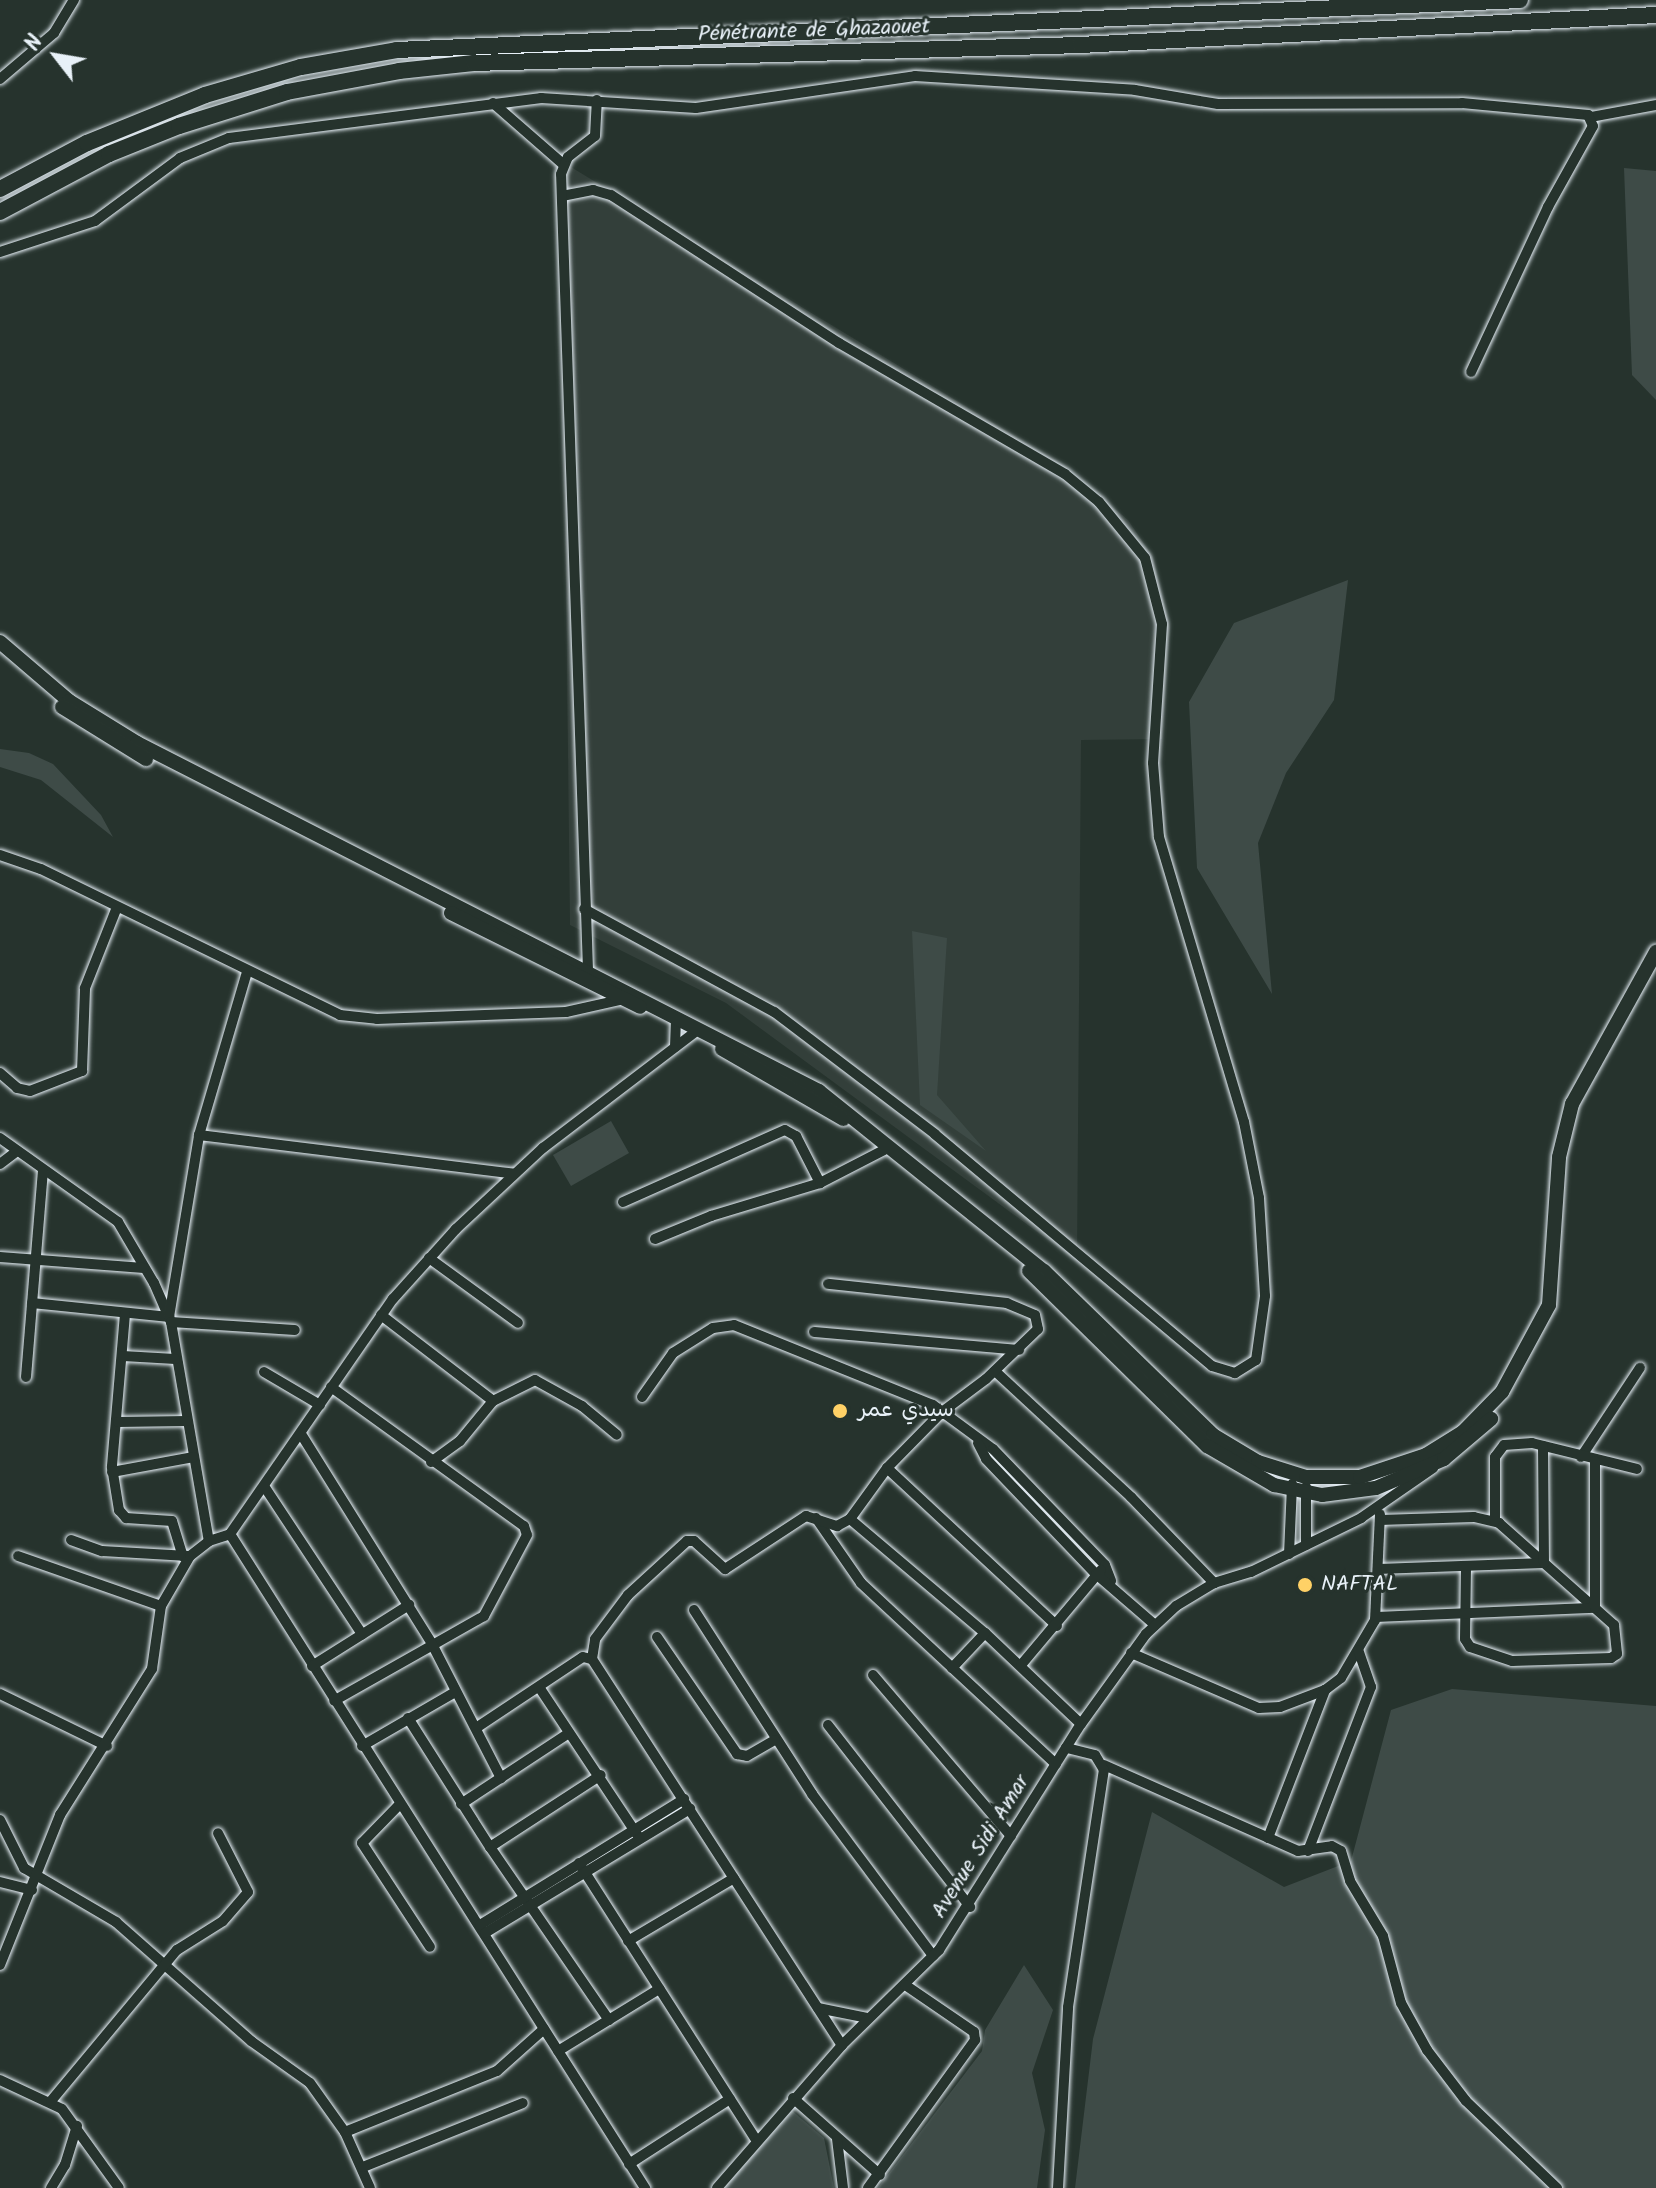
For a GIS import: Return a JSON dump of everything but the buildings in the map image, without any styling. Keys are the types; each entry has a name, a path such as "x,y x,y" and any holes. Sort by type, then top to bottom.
{"highway":[{"name":"Pénétrante de Ghazaouet","path":"0,189 165,109 323,63 461,44 713,37 1520,0"},
{"name":"Pénétrante de Ghazaouet","path":"0,212 144,139 227,109 324,84 474,63 1080,45 1656,15"}],"main road":[{"path":"0,642 69,701 137,743 760,1057 843,1107 1054,1281 1213,1435 1299,1483 1373,1475 1451,1441 1502,1392 1544,1317"},
{"path":"0,655 58,705 130,751 694,1033 811,1098 884,1150 1038,1279 1207,1446 1247,1473 1299,1483 1336,1495 1376,1488 1444,1459 1500,1409 1537,1346 1553,1285 1557,1174 1566,1122 1587,1070 1656,952"}],"street":[{"path":"0,79 54,33 74,0"},
{"path":"0,252 95,221 180,158 229,138 493,103 597,100 696,108 915,76 1135,90 1237,105 1462,103 1517,105 1591,117 1656,105"},
{"path":"588,970 562,196 563,164 595,136 597,100"},
{"path":"493,103 563,164"},
{"path":"1471,372 1548,207 1593,126 1591,117"},
{"path":"562,196 593,190 611,195 839,343 1065,474 1099,502 1145,558 1162,624 1153,763 1156,819 1255,1173 1265,1284 1256,1360 1235,1373 1212,1366 935,1134 774,1012 584,909"},
{"path":"0,855 117,907 328,1011 365,1019 566,1012 624,999"},
{"path":"0,1073 17,1088 30,1091 82,1071 85,988 117,907"},
{"path":"211,1536 170,1320 199,1135 247,972"},
{"path":"675,1047 676,1024"},
{"path":"0,1965 60,1815 107,1746 152,1669 161,1606 186,1556 211,1536 230,1534 381,1315 429,1258 515,1174 694,1033"},
{"path":"623,1202 785,1130 796,1136 820,1183"},
{"path":"199,1135 515,1174"},
{"path":"0,1138 118,1222 170,1320"},
{"path":"655,1239 711,1216 820,1183 884,1150"},
{"path":"0,1164 17,1151"},
{"path":"26,1377 43,1171"},
{"path":"0,1257 144,1268"},
{"path":"429,1258 518,1323"},
{"path":"828,1284 1016,1306 1039,1322 1019,1350 942,1412 887,1468 850,1519 837,1526 806,1516 725,1569 694,1541 687,1541 628,1595 595,1639 592,1659 842,2045"},
{"path":"32,1303 170,1320 295,1330"},
{"path":"125,1314 112,1472 123,1516 172,1521 186,1556"},
{"path":"381,1315 493,1401"},
{"path":"642,1397 673,1353 713,1328 734,1325 942,1412 978,1443 993,1449 1111,1581 1155,1625"},
{"path":"814,1332 1019,1350"},
{"path":"123,1356 175,1359"},
{"path":"1581,1457 1640,1368"},
{"path":"995,1371 1131,1497 1214,1583"},
{"path":"264,1372 320,1405"},
{"path":"431,1462 460,1441 493,1401 540,1379 617,1435"},
{"path":"331,1387 431,1462 524,1526 527,1535 489,1611 334,1701"},
{"path":"118,1422 187,1421"},
{"path":"301,1434 432,1644 501,1778"},
{"path":"1495,1521 1498,1450 1516,1443 1543,1446 1637,1469"},
{"path":"1543,1446 1544,1563"},
{"path":"112,1472 194,1457"},
{"name":"Avenue Sidi Amar","path":"717,2188 793,2098 867,2018 933,1956 970,1907 1081,1724 1131,1653 1155,1625 1214,1583 1289,1554 1380,1508 1444,1459"},
{"path":"1595,1461 1595,1608"},
{"path":"887,1468 1057,1626"},
{"path":"1299,1483 1306,1545"},
{"path":"1289,1554 1299,1483"},
{"path":"264,1486 362,1634"},
{"path":"1131,1653 1259,1708 1280,1707 1325,1690 1341,1678 1376,1617 1380,1508"},
{"path":"1380,1520 1474,1517 1495,1521 1595,1608 1618,1633 1618,1651 1611,1658 1502,1659 1467,1645 1466,1566"},
{"path":"816,1518 861,1583 1056,1764"},
{"path":"850,1519 985,1633 1081,1724"},
{"path":"230,1534 399,1805 482,1929 645,2188"},
{"path":"71,1540 102,1551 186,1556"},
{"path":"18,1556 161,1606"},
{"path":"1378,1569 1544,1563"},
{"path":"1021,1665 1057,1626 1101,1570"},
{"path":"312,1666 409,1605"},
{"path":"1376,1617 1595,1608"},
{"path":"694,1610 775,1740 933,1956"},
{"path":"952,1668 985,1633"},
{"path":"657,1637 739,1755 775,1740"},
{"path":"1308,1851 1371,1687 1358,1650"},
{"path":"476,1728 583,1657 592,1659"},
{"path":"873,1675 1011,1836"},
{"path":"539,1687 601,1775 638,1836"},
{"path":"1268,1838 1325,1690"},
{"path":"362,1746 455,1692"},
{"path":"0,1694 107,1746"},
{"path":"408,1718 461,1804 609,2020"},
{"path":"828,1725 970,1907"},
{"path":"461,1804 569,1733"},
{"path":"1066,1748 1095,1755 1104,1765 1268,1838 1308,1851 1332,1846 1341,1851 1350,1881 1383,1936 1401,2003 1420,2039 1466,2101 1557,2188"},
{"path":"1058,2188 1067,2019 1104,1765"},
{"path":"490,1847 601,1775"},
{"path":"482,1929 585,1874 687,1804"},
{"path":"399,1805 362,1843 430,1947"},
{"path":"0,1820 21,1864 116,1922 251,2041 298,2072 345,2132 370,2188"},
{"path":"51,2101 111,2036 165,1964 183,1945 223,1921 248,1892 218,1833"},
{"path":"528,1902 579,1863 638,1836"},
{"path":"579,1863 757,2141"},
{"path":"628,1941 734,1878"},
{"path":"0,1882 32,1890"},
{"path":"868,2188 975,2040 974,2032 905,1985"},
{"path":"558,2051 659,1989"},
{"path":"818,2008 867,2018"},
{"path":"345,2132 497,2071 544,2029"},
{"path":"0,2080 51,2101 77,2126 119,2188"},
{"path":"793,2098 880,2175"},
{"path":"629,2164 730,2099"},
{"path":"363,2167 523,2103"},
{"path":"51,2188 65,2165 77,2126"},
{"path":"837,2139 843,2188"}],"shaded area":[{"path":"561,161 1064,466 1128,520 1153,557 1170,628 1162,739 1081,740 1077,1261 726,1003 570,925"},
{"path":"1624,168 1656,171 1656,400 1632,375"},
{"path":"1348,580 1334,700 1286,773 1258,843 1272,994 1197,868 1189,702 1234,623"},
{"path":"0,749 29,753 53,764 101,815 113,837 41,780 0,767"},
{"path":"912,931 947,938 937,1095 986,1151 920,1105"},
{"path":"611,1121 629,1153 571,1186 553,1155"},
{"path":"1452,1689 1656,1706 1656,2188 1075,2188 1093,2039 1152,1812 1284,1887 1351,1861 1391,1710"},
{"path":"1024,1965 1053,2010 1032,2073 1045,2130 1037,2188 878,2188 982,2051 985,2030"},
{"path":"789,2108 824,2138 834,2188 724,2188"}],"place":[{"name":"سيدي عمر","path":"840,1411"},
{"name":"NAFTAL","path":"1305,1585"}]}
